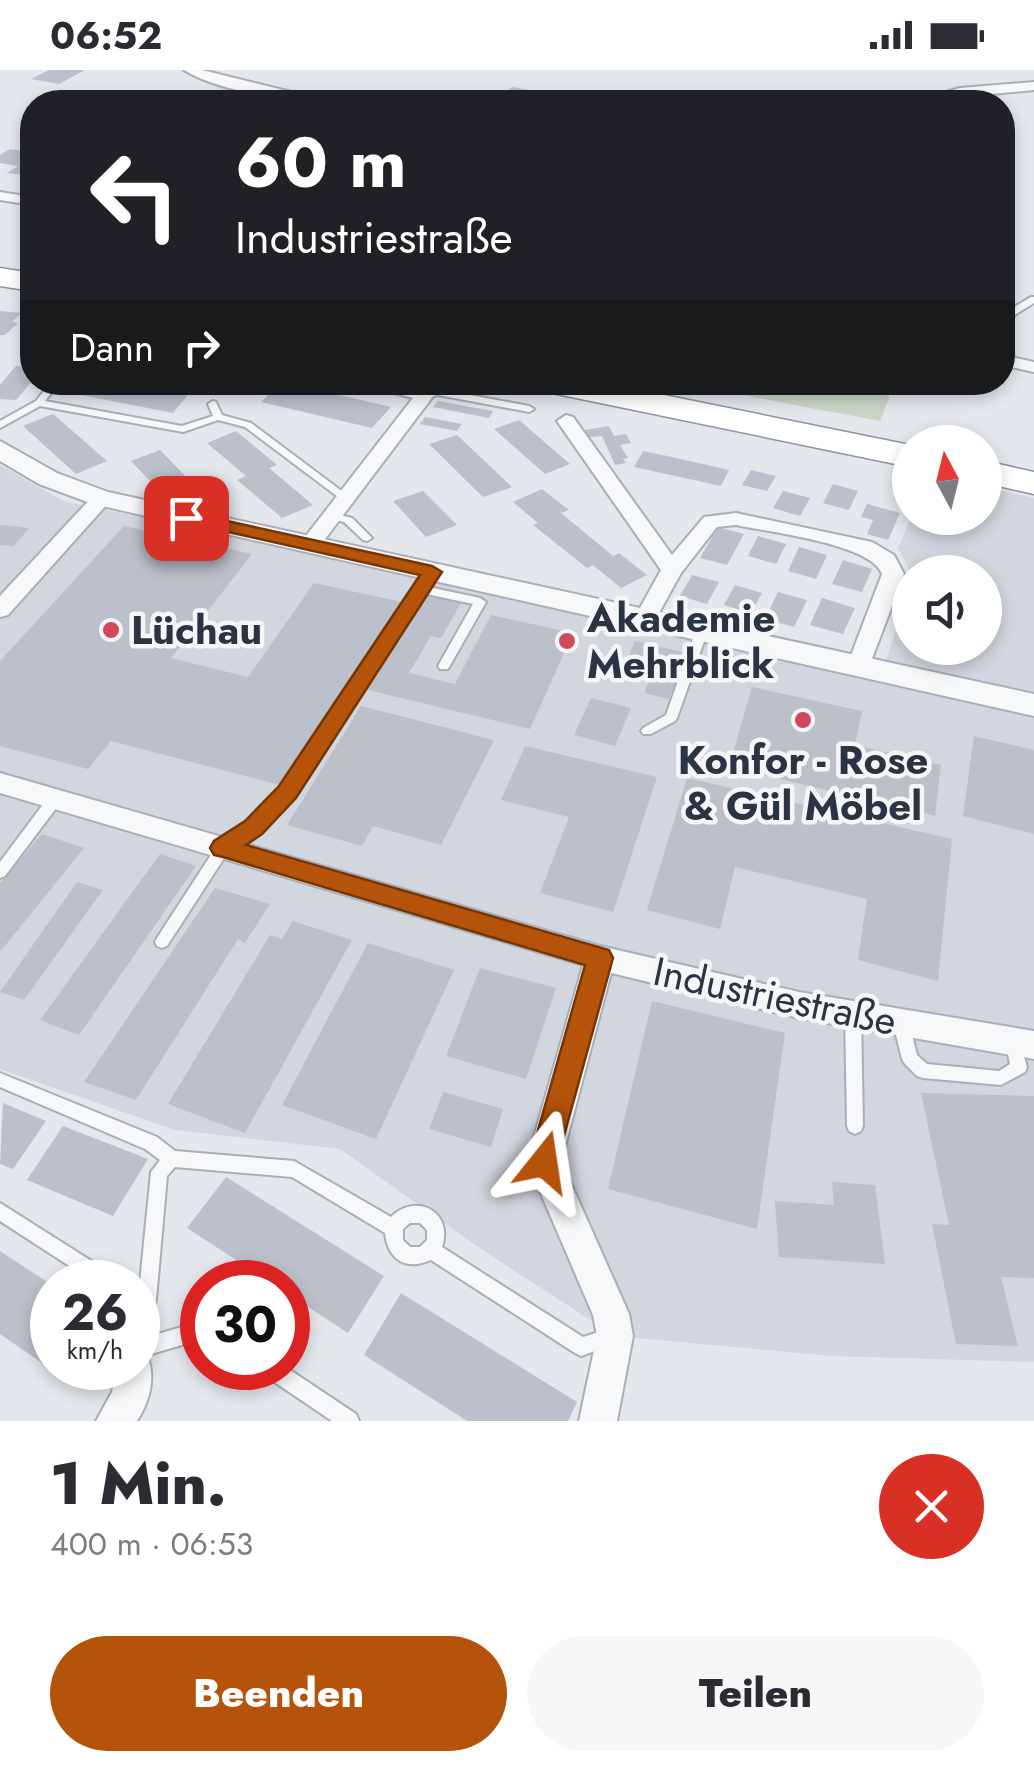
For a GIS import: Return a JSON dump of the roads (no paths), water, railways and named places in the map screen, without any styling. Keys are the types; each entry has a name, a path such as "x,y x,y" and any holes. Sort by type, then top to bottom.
{"highway":[{"path":"684,395 892,437"},
{"path":"538,396 892,453"},
{"path":"1002,461 1034,468"},
{"path":"1002,476 1034,483"}],"street":[{"path":"190,70 266,90"},
{"path":"985,90 1034,86"},
{"path":"309,546 424,395"},
{"path":"566,421 672,570"},
{"path":"0,449 55,484 309,546 426,580 484,593 646,617 1034,705"},
{"path":"0,610 102,498"},
{"path":"646,617 672,570 703,527 723,519 880,552 893,574 859,666"},
{"name":"Industriestraße","path":"0,783 600,958 854,1015 1024,1044"},
{"path":"598,1421 616,1336 611,1314 544,1162 600,958"},
{"path":"115,1421 131,1390"}],"lane":[{"path":"0,424 39,403 45,395"},
{"path":"513,395 538,396"},
{"path":"39,403 183,429 218,417 248,425 346,498"},
{"path":"213,404 218,417"},
{"path":"332,516 348,520 367,538"},
{"path":"162,942 223,848 254,827 288,792 426,580"},
{"path":"444,666 484,593"},
{"path":"647,731 671,718 702,630"},
{"path":"0,872 55,799"},
{"path":"854,1015 856,1126"},
{"path":"901,1024 910,1059 922,1071 1001,1078 1020,1067 1024,1044"},
{"path":"0,1080 151,1143 172,1159 294,1169 394,1229"},
{"path":"150,1260 158,1172 172,1159"},
{"path":"0,1211 75,1260"},
{"path":"410,1214 429,1218 436,1229 430,1249 418,1256 404,1254 394,1243 394,1229 410,1214"},
{"path":"430,1249 581,1347 616,1336"},
{"path":"303,1390 349,1421"}],"place":[{"name":"Lüchau","path":"111,630"},
{"name":"Akademie Mehrblick","path":"567,641"},
{"name":"Konfor - Rose & Gül Möbel","path":"803,720"}]}
